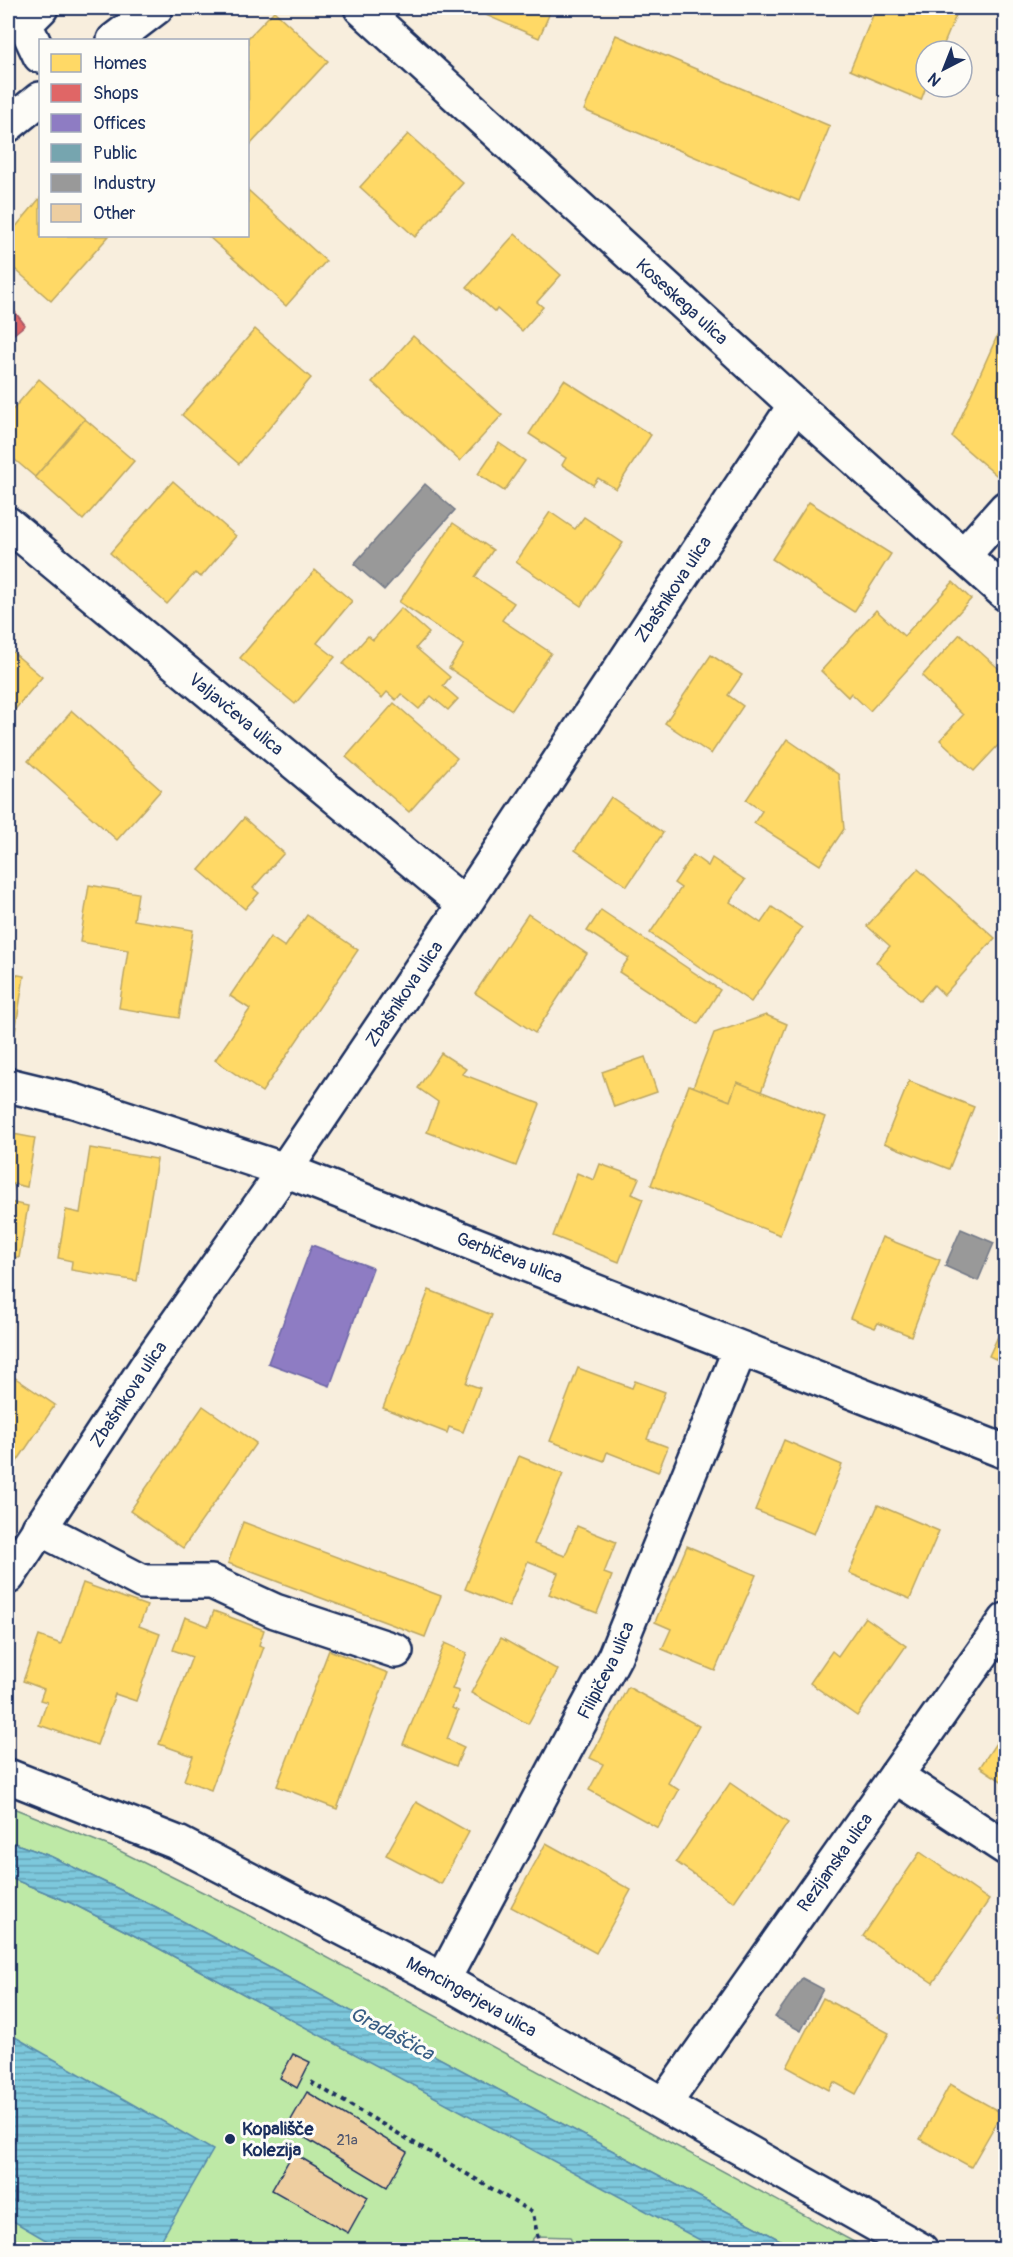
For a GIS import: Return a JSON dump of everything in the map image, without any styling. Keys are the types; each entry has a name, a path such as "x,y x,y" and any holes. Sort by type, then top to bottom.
{"street":[{"path":"39,54 26,24 41,8"},
{"path":"115,39 156,8"},
{"name":"Koseskega ulica","path":"362,8 1005,594"},
{"path":"8,125 39,100"},
{"name":"Zbašnikova ulica","path":"8,1576 150,1361 285,1170 464,904 795,405"},
{"path":"963,556 1005,508"},
{"name":"Valjavčeva ulica","path":"8,524 464,904"},
{"name":"Gerbičeva ulica","path":"8,1085 74,1101 285,1170 1005,1452"},
{"name":"Filipičeva ulica","path":"443,1980 615,1656 740,1349"},
{"path":"39,1528 143,1582 212,1582 275,1611 396,1651"},
{"name":"Rezijanska ulica","path":"664,2104 1005,1620"},
{"name":"Mencingerjeva ulica","path":"8,1776 178,1844 443,1980 921,2250"},
{"path":"896,1776 1005,1848"}],"path":[{"path":"311,2082 533,2213 540,2250"}],"green space":[{"path":"8,1806 114,1848 245,1913 867,2249 797,2249 156,1907 50,1856 8,1841"},
{"name":"Kopališče Kolezija","path":"8,1877 71,1903 145,1941 719,2249 574,2249 570,2237 535,2236 525,2250 8,2249"}],"water":[{"name":"Gradaščica","path":"8,1841 50,1856 156,1907 797,2249 719,2249 700,2240 145,1941 71,1903 8,1877"},
{"path":"8,2033 213,2150 156,2249 61,2249 8,2218"}],"building: Homes":[{"path":"475,8 552,8 539,38 474,10"},
{"path":"876,8 959,8 946,39 914,39 914,97 850,70"},
{"path":"274,11 328,61 249,146 249,39 247,39"},
{"path":"616,35 830,126 799,201 584,110"},
{"path":"408,134 463,183 415,237 360,187"},
{"path":"249,191 326,261 286,306 209,237 249,237"},
{"path":"39,199 39,237 108,237 51,301 8,263 8,236"},
{"path":"515,234 561,275 537,302 543,307 522,331 497,309 495,312 467,287"},
{"path":"1006,316 1006,477 1002,480 952,437"},
{"path":"255,329 311,378 239,464 182,415"},
{"path":"413,336 502,415 460,461 372,382"},
{"path":"39,379 85,419 35,477 8,454 8,415"},
{"path":"564,380 651,435 616,489 598,478 593,485 562,465 566,458 529,434"},
{"path":"85,419 134,461 83,520 35,477"},
{"path":"499,443 525,461 504,491 478,474"},
{"path":"173,481 236,536 201,577 195,573 167,604 110,553"},
{"path":"809,502 891,554 854,612 772,559"},
{"path":"550,512 575,529 584,517 623,543 581,606 516,562"},
{"path":"453,523 493,550 475,577 514,603 502,620 551,653 512,710 449,668 464,645 399,602"},
{"path":"315,570 352,601 317,643 335,657 295,704 240,658"},
{"path":"953,582 971,599 870,711 851,693 848,697 821,671 876,610 904,636"},
{"path":"401,608 429,633 416,648 450,677 443,686 458,699 448,710 431,696 419,709 401,694 396,700 387,692 382,698 343,664 368,636 373,640"},
{"path":"960,634 1006,675 1006,737 974,771 940,740 963,715 922,676"},
{"path":"8,648 42,677 8,718"},
{"path":"711,655 742,675 728,695 743,706 711,754 665,723"},
{"path":"394,703 457,758 409,812 346,757"},
{"path":"72,711 161,790 117,840 28,761"},
{"path":"787,739 839,775 844,829 820,865 754,823 762,811 746,800"},
{"path":"611,797 663,833 627,886 575,850"},
{"path":"244,818 284,853 253,888 259,893 245,909 199,870"},
{"path":"693,855 708,866 712,858 745,880 730,902 761,923 772,907 802,928 751,1002 650,933 681,888 674,883"},
{"path":"918,869 995,938 944,995 934,985 920,1001 876,962 890,946 867,926"},
{"path":"89,885 138,893 134,920 193,930 179,1018 119,1008 128,950 80,942"},
{"path":"601,910 720,990 698,1024 619,972 629,958 587,931"},
{"path":"528,914 587,954 535,1033 475,993"},
{"path":"307,915 358,950 262,1092 215,1060 250,1009 230,996 270,937 285,947"},
{"path":"8,973 24,976 14,1039 8,1038"},
{"path":"766,1015 787,1024 761,1092 737,1082 730,1101 693,1087 714,1033"},
{"path":"441,1053 466,1069 462,1074 540,1104 516,1166 427,1132 438,1102 418,1088"},
{"path":"645,1057 657,1092 614,1107 602,1072"},
{"path":"909,1081 974,1107 949,1169 884,1143"},
{"path":"737,1082 825,1117 780,1235 651,1185 689,1085 730,1101"},
{"path":"8,1133 35,1138 27,1187 13,1184 9,1202 28,1206 19,1258 8,1256"},
{"path":"90,1148 157,1159 137,1281 71,1270 72,1261 58,1258 66,1210 80,1213"},
{"path":"600,1164 639,1178 632,1194 643,1199 619,1262 553,1236 577,1173 594,1180"},
{"path":"882,1237 940,1260 911,1336 878,1323 875,1328 850,1318"},
{"path":"429,1290 492,1315 466,1383 480,1388 463,1432 449,1427 447,1433 383,1408"},
{"path":"1006,1319 1006,1364 989,1356"},
{"path":"578,1368 632,1388 635,1381 665,1392 647,1439 668,1447 658,1472 607,1452 604,1461 550,1441"},
{"path":"8,1373 55,1405 8,1475"},
{"path":"203,1406 256,1443 183,1548 130,1511"},
{"path":"784,1440 842,1465 814,1534 755,1510"},
{"path":"519,1456 563,1474 534,1544 565,1556 577,1526 616,1542 604,1573 612,1576 597,1613 549,1594 558,1573 528,1561 509,1607 465,1589"},
{"path":"878,1505 939,1531 910,1599 849,1573"},
{"path":"243,1522 441,1596 425,1637 228,1563"},
{"path":"687,1546 756,1575 715,1671 662,1649 671,1629 655,1622"},
{"path":"83,1583 147,1606 139,1626 160,1634 136,1701 115,1694 97,1745 39,1725 47,1702 40,1700 44,1689 23,1681 39,1636 61,1644"},
{"path":"214,1611 264,1630 259,1645 264,1647 211,1790 184,1780 193,1756 159,1744 192,1657 173,1650 185,1617 208,1626"},
{"path":"865,1617 906,1646 857,1716 810,1683 832,1651 838,1656"},
{"path":"501,1638 558,1670 528,1724 471,1693"},
{"path":"445,1643 467,1653 452,1689 459,1691 452,1708 458,1711 447,1739 464,1747 456,1766 403,1744"},
{"path":"329,1650 388,1673 337,1809 277,1786"},
{"path":"628,1687 699,1726 668,1783 679,1790 658,1828 589,1790 603,1764 590,1758"},
{"path":"1006,1728 1006,1784 980,1767"},
{"path":"730,1783 788,1823 734,1902 676,1862"},
{"path":"416,1802 469,1832 441,1884 386,1855"},
{"path":"546,1843 631,1890 596,1953 511,1907"},
{"path":"920,1852 989,1900 933,1983 863,1936"},
{"path":"823,1998 889,2033 856,2094 834,2082 829,2090 787,2067"},
{"path":"1006,2004 1006,2025 996,2020"},
{"path":"950,2084 1002,2113 971,2167 920,2139"}],"building: Shops":[{"path":"8,303 25,325 8,339"}],"building: Offices":[{"path":"312,1245 373,1268 330,1386 268,1363"}],"building: Public":[{"path":"8,2237 29,2250 8,2250"}],"building: Industry":[{"path":"425,484 455,510 384,590 354,564"},
{"path":"961,1229 994,1243 978,1281 945,1266"},
{"path":"802,1978 823,1989 801,2031 775,2017"}],"building: Other":[{"path":"293,2054 310,2062 297,2088 280,2078"},
{"path":"307,2092 407,2152 387,2187 287,2127"},
{"path":"293,2153 368,2197 348,2233 272,2190"}],"place":[{"name":"Kopališče Kolezija","path":"230,2139"}]}
